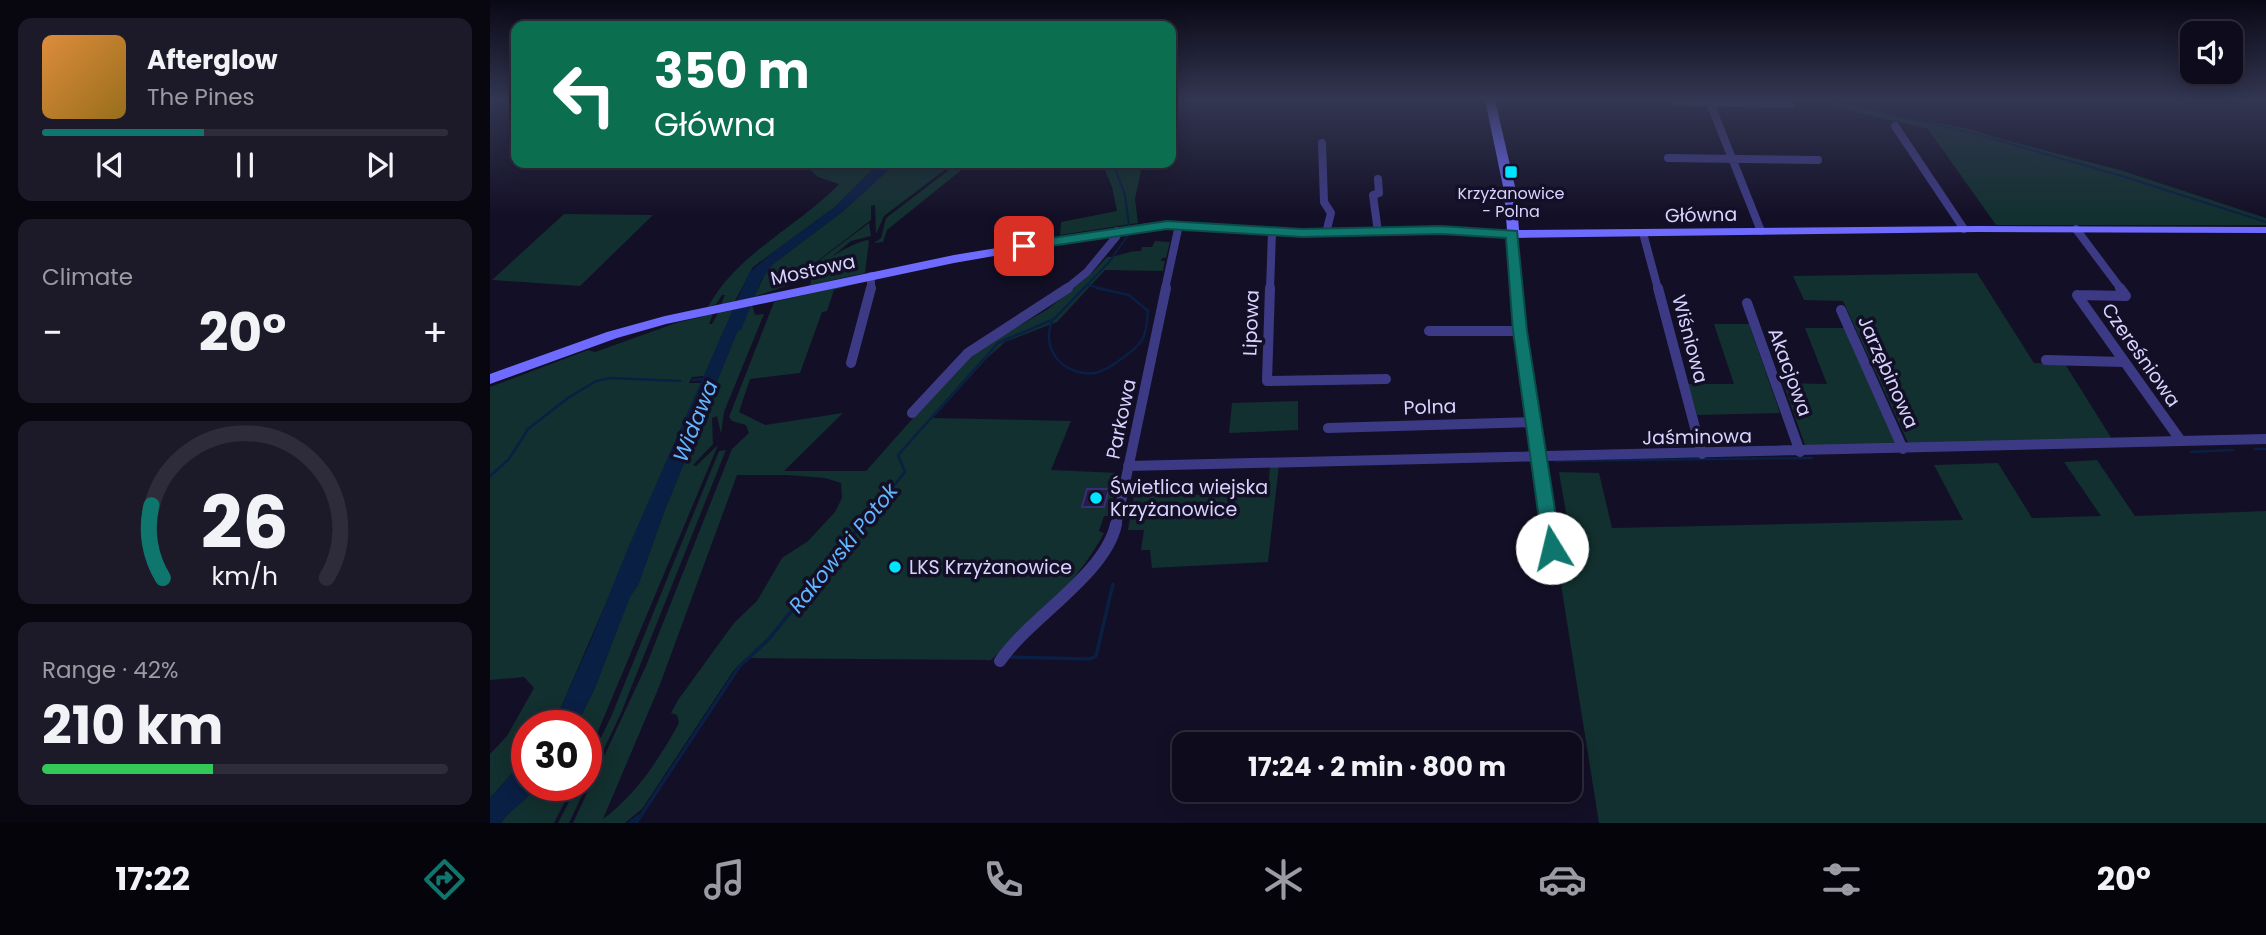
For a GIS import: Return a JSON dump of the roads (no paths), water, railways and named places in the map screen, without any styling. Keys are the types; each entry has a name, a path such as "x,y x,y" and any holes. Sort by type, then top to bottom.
{"street":[{"path":"1498,138 1510,191 1520,331 1552,548"},
{"path":"1725,138 1761,231"},
{"path":"1903,138 1964,229"},
{"path":"1322,142 1324,202 1331,213 1326,233"},
{"path":"1668,158 1818,160"},
{"path":"1378,180 1379,193 1373,195 1378,232"},
{"name":"Główna","path":"1179,225 1272,232 1441,230 1513,234 1964,229 2266,230"},
{"name":"Mostowa","path":"490,379 612,335 762,298 1121,230 1179,225"},
{"name":"Parkowa","path":"1000,661 1028,628 1063,596 1100,556 1114,534 1179,225"},
{"name":"Czereśniowa","path":"2076,229 2126,296 2077,295 2181,441"},
{"path":"912,413 968,353 1036,311 1079,279 1121,230"},
{"name":"Lipowa","path":"1272,232 1267,381 1386,379"},
{"name":"Wiśniowa","path":"1643,233 1702,454"},
{"name":"Mostowa","path":"851,363 871,288 871,276"},
{"name":"Akacjowa","path":"1747,303 1800,452"},
{"name":"Jarzębinowa","path":"1841,310 1903,449"},
{"path":"1429,331 1520,331"},
{"path":"2046,360 2124,362"},
{"name":"Polna","path":"1328,428 1533,422"},
{"name":"Jaśminowa","path":"1129,466 2266,439"}],"water":[{"name":"Widawa","path":"874,168 890,168 842,212 773,264 761,281 741,330 737,332 594,690 584,710 559,710 749,273 835,207"},
{"path":"511,775 511,801 522,801 501,823 490,823 490,798"}],"waterway":[{"path":"1991,138 2266,222"},
{"name":"Rakowski Potok","path":"1087,285 1110,261 1130,232 1125,195 1115,168"},
{"name":"Rakowski Potok","path":"1083,289 1087,285"},
{"path":"1087,285 1105,289"},
{"name":"Rakowski Potok","path":"861,526 905,472 898,455 998,343 1054,319 1084,288"},
{"path":"1052,321 1049,342 1057,359 1065,366 1084,373 1095,373 1121,360 1135,349 1143,338 1148,311 1129,295 1097,288"},
{"path":"490,476 509,459 528,429 568,398 596,381 611,378 680,381"},
{"name":"Widawa","path":"693,380 704,379"},
{"path":"2255,449 2266,449"},
{"path":"2191,452 2233,450"},
{"path":"1555,461 1812,458"},
{"name":"Rakowski Potok","path":"636,823 739,667 768,640 862,524"},
{"path":"1010,657 1090,659 1096,656 1113,584"},
{"name":"Rakowski Potok","path":"630,823 639,816"}],"place":[{"name":"Krzyżanowice - Polna","path":"1511,172"},
{"name":"Świetlica wiejska Krzyżanowice","path":"1096,498"},
{"name":"LKS Krzyżanowice","path":"895,567"}]}
